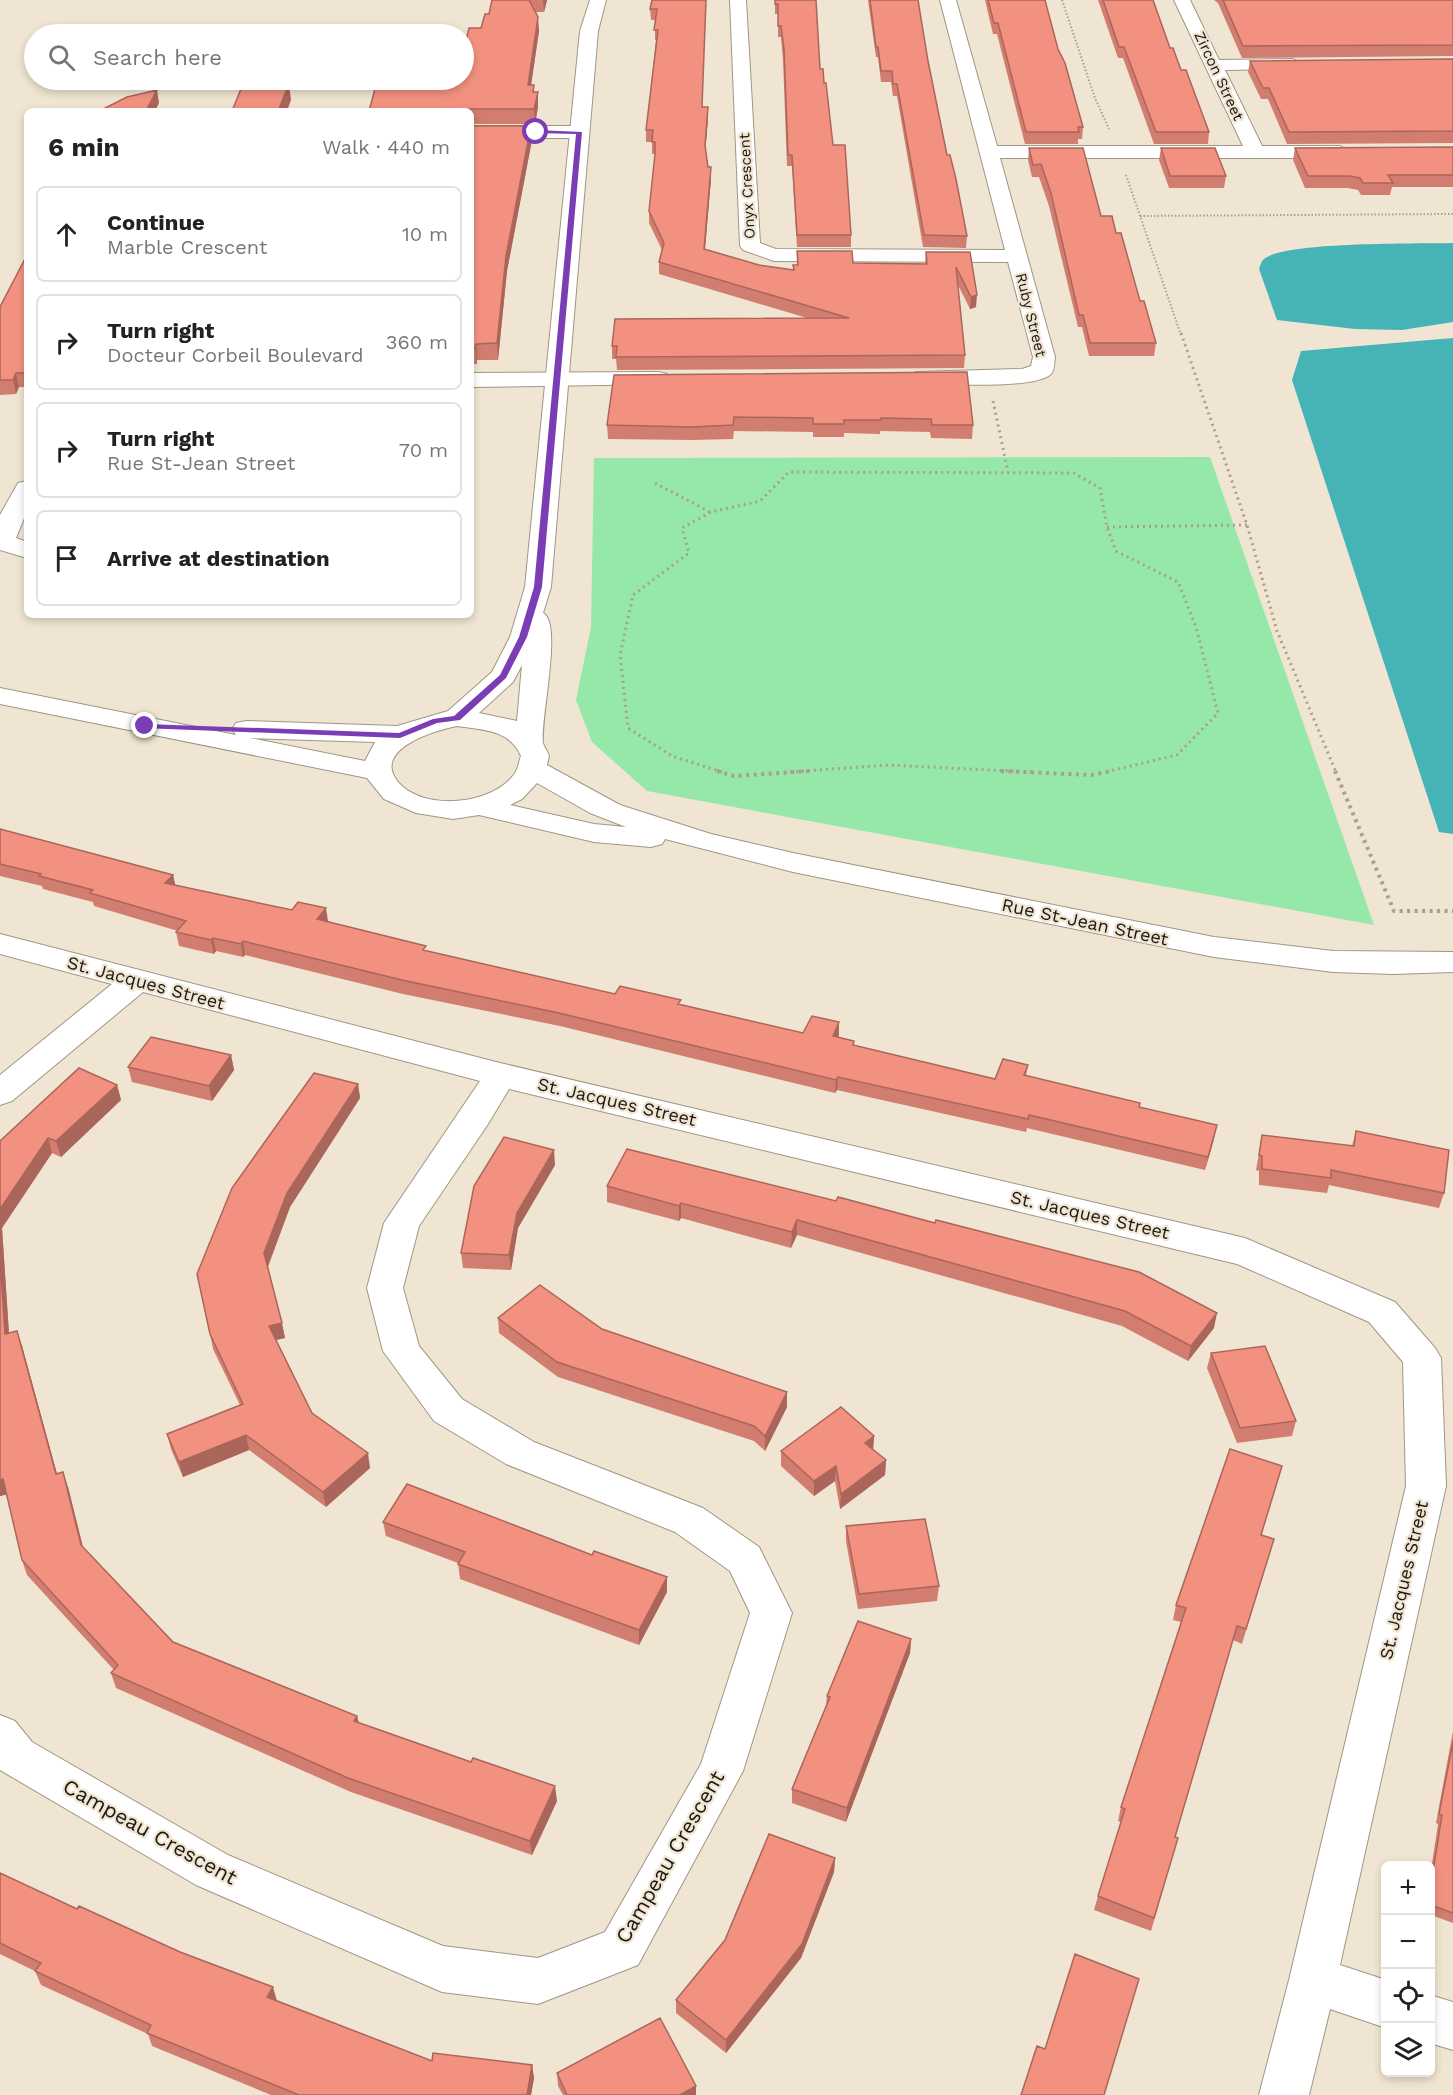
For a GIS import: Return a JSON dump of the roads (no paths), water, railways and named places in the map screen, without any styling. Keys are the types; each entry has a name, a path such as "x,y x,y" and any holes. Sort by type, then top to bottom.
{"street":[{"path":"457,718 503,676 523,637 534,606 545,527 589,31 598,0"},
{"name":"Onyx Crescent","path":"738,0 750,246 774,255 1017,256"},
{"name":"Ruby Street","path":"906,377 1024,376 1042,370 1044,357 948,0"},
{"name":"Zircon Street","path":"1182,0 1255,152"},
{"path":"1214,65 1311,64"},
{"path":"474,132 579,132"},
{"path":"989,152 1360,152"},
{"path":"474,380 683,378"},
{"path":"24,494 5,529 3,538 8,544 24,549"},
{"path":"533,756 533,680 540,639 534,606"},
{"name":"Rue St-Jean Street","path":"0,696 379,772"},
{"name":"Rue St-Jean Street","path":"145,726 400,735 436,721 480,718 501,723 518,731 533,756 608,810 721,846"},
{"name":"Rue St-Jean Street","path":"400,735 380,759 379,772 387,787 403,800 418,805 453,810 481,807 506,798 525,785 533,756"},
{"name":"Rue St-Jean Street","path":"481,807 594,832 721,846 1226,951 1329,962 1453,962"},
{"name":"St. Jacques Street","path":"0,944 500,1075 1245,1252 1382,1312 1422,1358 1426,1486 1313,1980 1284,2095"},
{"path":"0,1093 136,981"},
{"name":"Campeau Crescent","path":"0,1735 16,1756 212,1870 442,1969 538,1980 621,1949 721,1771 771,1613 745,1559 689,1520 520,1453 448,1410 402,1351 385,1288 402,1223 476,1116 500,1075"},
{"path":"1313,1980 1381,2002"},
{"path":"1435,2020 1453,2026"}],"water":[{"path":"1453,243 1453,322 1402,330 1355,329 1277,320 1259,269 1263,260 1275,254 1296,249 1353,245"},
{"path":"1453,338 1453,834 1439,832 1292,380 1301,351"}]}
